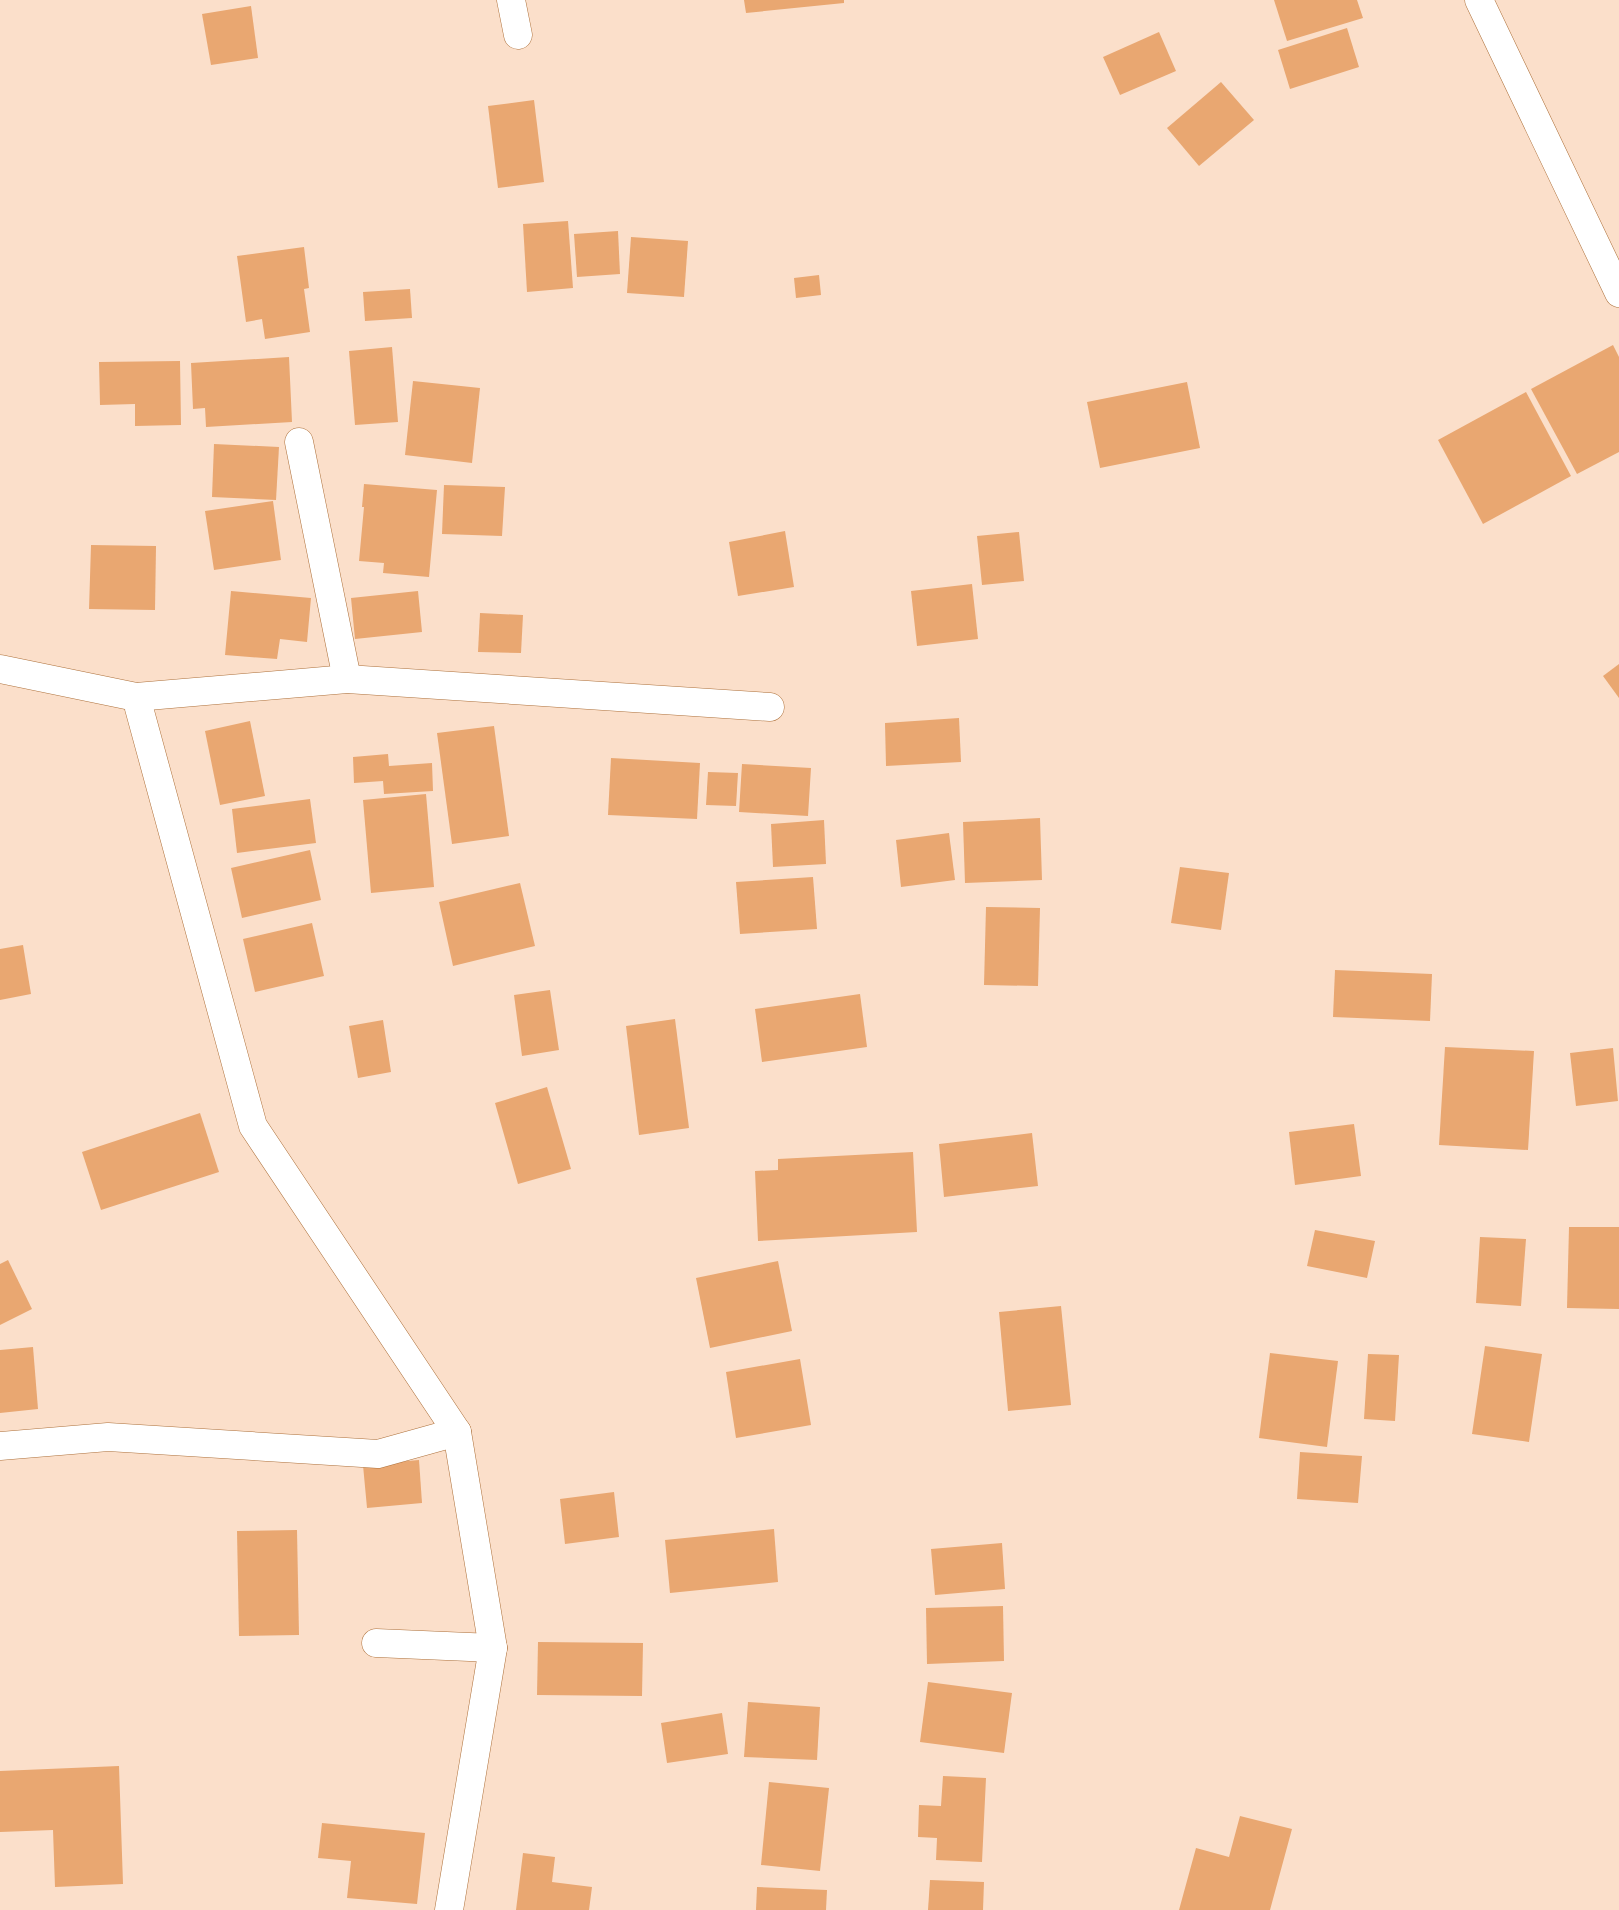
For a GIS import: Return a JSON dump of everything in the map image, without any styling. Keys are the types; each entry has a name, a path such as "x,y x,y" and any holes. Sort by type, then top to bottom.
{"street":[{"path":"511,0 518,35"},
{"path":"1478,0 1619,292"},
{"path":"299,442 347,679"},
{"path":"0,669 136,697 347,679 770,707"},
{"path":"136,697 253,1126 457,1432 493,1648 448,1910"},
{"path":"0,1446 108,1437 378,1454 457,1432"},
{"path":"376,1644 493,1648"}],"building":[{"path":"744,0 844,0 844,3 746,13"},
{"path":"1274,0 1357,0 1363,18 1287,41"},
{"path":"251,6 258,58 211,65 202,14"},
{"path":"1347,28 1359,67 1290,89 1278,50"},
{"path":"1159,32 1176,71 1120,95 1103,57"},
{"path":"1221,82 1254,120 1199,166 1167,128"},
{"path":"534,100 544,182 498,188 488,106"},
{"path":"568,221 573,288 527,292 523,224"},
{"path":"618,231 620,274 577,277 574,234"},
{"path":"631,237 688,241 684,297 627,293"},
{"path":"304,247 309,288 304,289 310,332 265,339 262,319 246,322 237,256"},
{"path":"819,275 821,295 796,298 794,278"},
{"path":"410,289 412,318 365,321 363,292"},
{"path":"1613,345 1619,357 1619,452 1577,474 1531,389"},
{"path":"392,347 398,422 355,425 349,351"},
{"path":"289,357 292,422 206,427 205,408 193,409 191,363"},
{"path":"180,361 181,425 135,426 135,404 100,405 99,362"},
{"path":"413,381 480,388 472,463 405,455"},
{"path":"1187,382 1200,448 1100,468 1087,402"},
{"path":"1526,392 1571,476 1483,524 1438,440"},
{"path":"214,444 279,447 276,500 212,497"},
{"path":"364,484 437,490 429,577 383,573 384,563 359,561"},
{"path":"444,485 505,487 502,536 442,534"},
{"path":"273,501 281,560 214,570 205,511"},
{"path":"785,531 794,587 738,596 729,542"},
{"path":"1019,532 1024,581 982,585 977,536"},
{"path":"91,545 156,546 155,610 89,609"},
{"path":"972,584 978,639 917,646 911,591"},
{"path":"231,591 311,598 307,642 280,639 277,659 225,655"},
{"path":"418,591 422,632 355,639 351,598"},
{"path":"480,613 523,615 521,653 478,652"},
{"path":"1619,664 1619,698 1603,676"},
{"path":"959,718 961,762 886,766 885,723"},
{"path":"250,721 265,796 220,805 205,731"},
{"path":"494,726 509,836 452,844 437,733"},
{"path":"388,754 389,766 432,763 433,791 384,794 383,781 354,783 353,757"},
{"path":"611,758 700,763 697,819 608,815"},
{"path":"742,764 811,768 808,816 739,812"},
{"path":"708,772 738,773 736,806 706,805"},
{"path":"426,794 434,887 371,893 363,800"},
{"path":"310,799 316,843 237,853 232,809"},
{"path":"1040,818 1042,880 965,883 963,822"},
{"path":"824,820 826,864 773,867 771,824"},
{"path":"949,833 955,880 901,887 896,840"},
{"path":"310,850 321,900 242,918 231,868"},
{"path":"1180,867 1229,873 1221,930 1171,923"},
{"path":"813,877 817,929 740,934 736,882"},
{"path":"520,883 535,946 453,966 439,902"},
{"path":"986,907 1040,908 1038,986 984,985"},
{"path":"312,923 324,976 255,992 243,939"},
{"path":"23,945 31,994 0,1000 0,949"},
{"path":"1335,970 1432,974 1430,1021 1333,1017"},
{"path":"550,990 559,1050 522,1056 514,995"},
{"path":"860,994 867,1047 762,1062 755,1009"},
{"path":"675,1019 689,1128 639,1135 626,1026"},
{"path":"383,1020 391,1072 358,1078 349,1026"},
{"path":"1445,1047 1534,1051 1528,1150 1439,1145"},
{"path":"1613,1048 1618,1101 1576,1106 1570,1053"},
{"path":"547,1087 571,1169 518,1184 495,1103"},
{"path":"200,1113 219,1172 101,1210 82,1152"},
{"path":"1354,1124 1361,1176 1295,1185 1289,1132"},
{"path":"1032,1133 1038,1186 944,1197 939,1144"},
{"path":"913,1152 917,1232 758,1241 755,1171 778,1170 778,1159"},
{"path":"1569,1227 1619,1227 1619,1309 1567,1308"},
{"path":"1315,1230 1375,1241 1367,1278 1307,1266"},
{"path":"1480,1237 1526,1239 1521,1306 1476,1303"},
{"path":"8,1260 32,1309 0,1325 0,1264"},
{"path":"778,1261 792,1331 710,1348 696,1278"},
{"path":"1061,1306 1071,1405 1008,1411 999,1312"},
{"path":"1485,1346 1542,1354 1529,1442 1472,1434"},
{"path":"33,1347 38,1409 0,1413 0,1350"},
{"path":"1270,1353 1338,1361 1327,1447 1259,1438"},
{"path":"1368,1354 1399,1355 1395,1421 1364,1419"},
{"path":"800,1359 811,1425 736,1438 726,1372"},
{"path":"1300,1452 1362,1456 1358,1503 1297,1499"},
{"path":"419,1460 422,1503 367,1508 363,1465"},
{"path":"614,1492 619,1537 565,1544 560,1499"},
{"path":"774,1529 778,1582 670,1593 665,1540"},
{"path":"297,1530 299,1635 239,1636 237,1531"},
{"path":"1002,1543 1005,1589 935,1595 931,1549"},
{"path":"1003,1606 1004,1661 927,1664 926,1608"},
{"path":"538,1642 643,1643 642,1696 537,1695"},
{"path":"928,1682 1012,1693 1004,1753 920,1742"},
{"path":"748,1702 820,1707 817,1760 744,1757"},
{"path":"722,1713 728,1754 667,1763 661,1723"},
{"path":"119,1766 123,1884 55,1887 53,1830 0,1832 0,1771"},
{"path":"943,1776 986,1778 982,1862 936,1860 937,1838 918,1837 919,1805 941,1806"},
{"path":"769,1782 829,1788 820,1871 761,1865"},
{"path":"1240,1816 1292,1829 1270,1910 1179,1910 1196,1848 1229,1857"},
{"path":"322,1823 425,1833 417,1904 347,1898 351,1861 318,1858"},
{"path":"523,1853 555,1857 552,1882 592,1887 589,1910 516,1910"},
{"path":"930,1880 984,1882 983,1910 928,1910"},
{"path":"757,1887 827,1890 826,1910 756,1910"}]}
